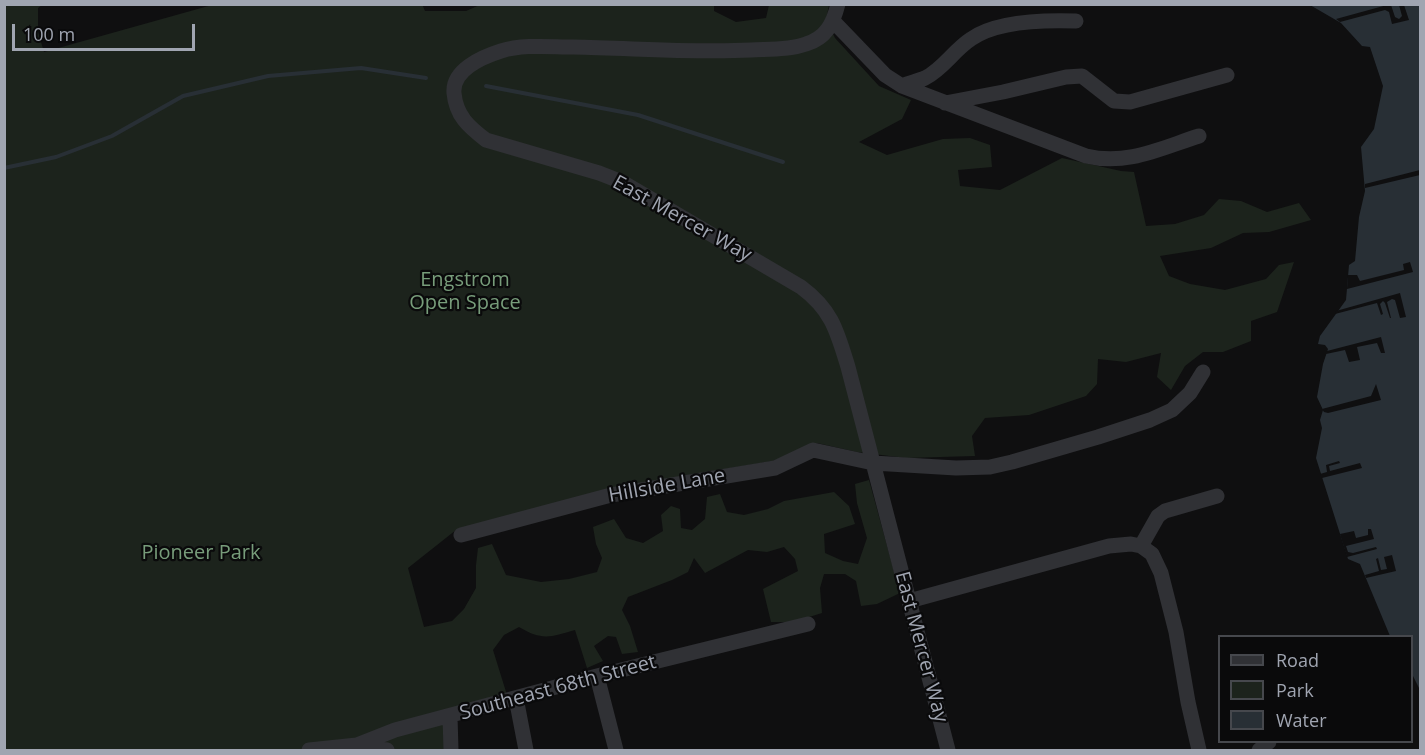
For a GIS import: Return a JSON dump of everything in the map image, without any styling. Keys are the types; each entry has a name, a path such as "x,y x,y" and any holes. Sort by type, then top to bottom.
{"street":[{"path":"838,4 834,22 885,75 902,86 1098,159 1129,159 1199,136"},
{"path":"902,86 925,78 972,38 986,32 1029,23 1076,21"},
{"name":"East Mercer Way","path":"834,22 817,40 790,48 720,52 534,46 501,51 463,71 453,86 454,98 461,118 486,140 599,173 622,182 801,286 814,296 831,318 840,342 873,463 948,750"},
{"path":"945,103 1082,75 1114,101 1130,102 1227,75"},
{"name":"Hillside Lane","path":"461,535 611,495 775,468 813,450 873,463 956,468 990,467 1108,434 1172,410 1190,393 1203,372"},
{"path":"1141,546 1158,516 1165,511 1217,496"},
{"path":"909,601 1109,546 1131,544 1141,546 1152,554 1161,573 1176,632 1198,750"},
{"name":"Southeast 68th Street","path":"309,750 357,745 395,730 597,676 808,624"},
{"path":"597,676 616,750"},
{"path":"516,698 526,750"},
{"path":"450,716 451,750"},
{"path":"357,745 387,750"}],"green space":[{"path":"422,4 425,11 466,11 482,4 714,4 714,11 736,22 766,18 769,5 829,5 826,20 835,38 879,86 911,100 902,119 859,142 887,155 943,139 970,138 990,145 992,167 958,170 960,186 1000,190 1062,158 1134,172 1146,226 1175,224 1204,215 1219,199 1241,201 1267,212 1299,203 1311,220 1269,232 1243,233 1211,248 1160,256 1169,276 1190,284 1225,290 1266,279 1279,265 1294,262 1277,312 1251,321 1251,341 1223,352 1203,352 1185,366 1171,390 1157,377 1161,353 1126,362 1098,359 1097,384 1086,396 1029,415 985,418 972,436 975,456 906,458 857,452 817,443 773,461 611,488 456,530 408,568 424,627 452,621 464,609 476,588 478,548 492,544 506,575 541,582 569,579 597,572 602,558 596,544 593,527 614,519 626,538 643,543 663,531 661,515 671,506 680,509 681,528 692,530 705,519 707,497 720,494 727,512 744,515 768,509 784,501 834,492 849,506 855,524 824,534 825,553 843,561 858,564 867,538 857,503 855,484 869,480 900,593 877,604 861,606 856,581 845,574 824,574 820,588 822,613 793,622 771,622 763,589 798,571 795,559 784,547 767,552 748,550 705,573 694,558 688,572 628,597 622,610 638,652 622,654 616,637 608,636 594,646 603,661 587,668 575,630 540,636 519,627 504,635 493,650 507,695 446,711 456,750 5,750 4,5 42,5 38,8 38,32 44,52 212,5"}],"water":[{"path":"1310,5 1420,5 1420,690 1413,676 1413,635 1390,635 1360,564 1348,559 1316,458 1323,410 1317,397 1328,349 1325,345 1318,344 1320,336 1346,300 1349,265 1355,261 1359,217 1365,191 1361,147 1374,129 1383,86 1370,47 1362,46 1341,23"}],"pier":[{"path":"1391,5 1395,17 1399,19 1402,16 1399,5 1404,5 1409,20 1392,24 1389,12 1385,10 1340,22 1336,19"},
{"path":"1420,170 1420,175 1365,188 1365,184"},
{"path":"1410,262 1413,272 1347,289 1348,275 1357,275 1360,281 1404,270 1403,264"},
{"path":"1400,293 1406,317 1400,318 1395,300 1392,299 1387,302 1391,318 1383,301 1380,304 1383,314 1381,315 1377,303 1335,314 1336,311"},
{"path":"1381,337 1385,353 1381,353 1377,343 1357,347 1360,360 1349,362 1345,350 1326,354 1327,351"},
{"path":"1376,384 1381,400 1328,413 1322,409 1371,396"},
{"path":"1339,461 1340,463 1329,466 1330,471 1360,463 1362,468 1322,478 1320,474 1327,472 1326,465"},
{"path":"1368,529 1371,529 1374,539 1346,546 1348,552 1353,553 1376,547 1377,549 1347,557 1340,534 1354,531 1356,538 1368,535"},
{"path":"1392,555 1396,571 1366,578 1365,575 1379,571 1376,559 1378,558 1381,570 1387,569 1384,557"}],"waterway":[{"path":"4,168 56,157 112,136 183,96 268,76 361,68 426,78"},
{"path":"486,86 638,115 783,162"}],"park label":[{"name":"Engstrom Open Space","path":"465,292"},
{"name":"Pioneer Park","path":"201,553"}]}
